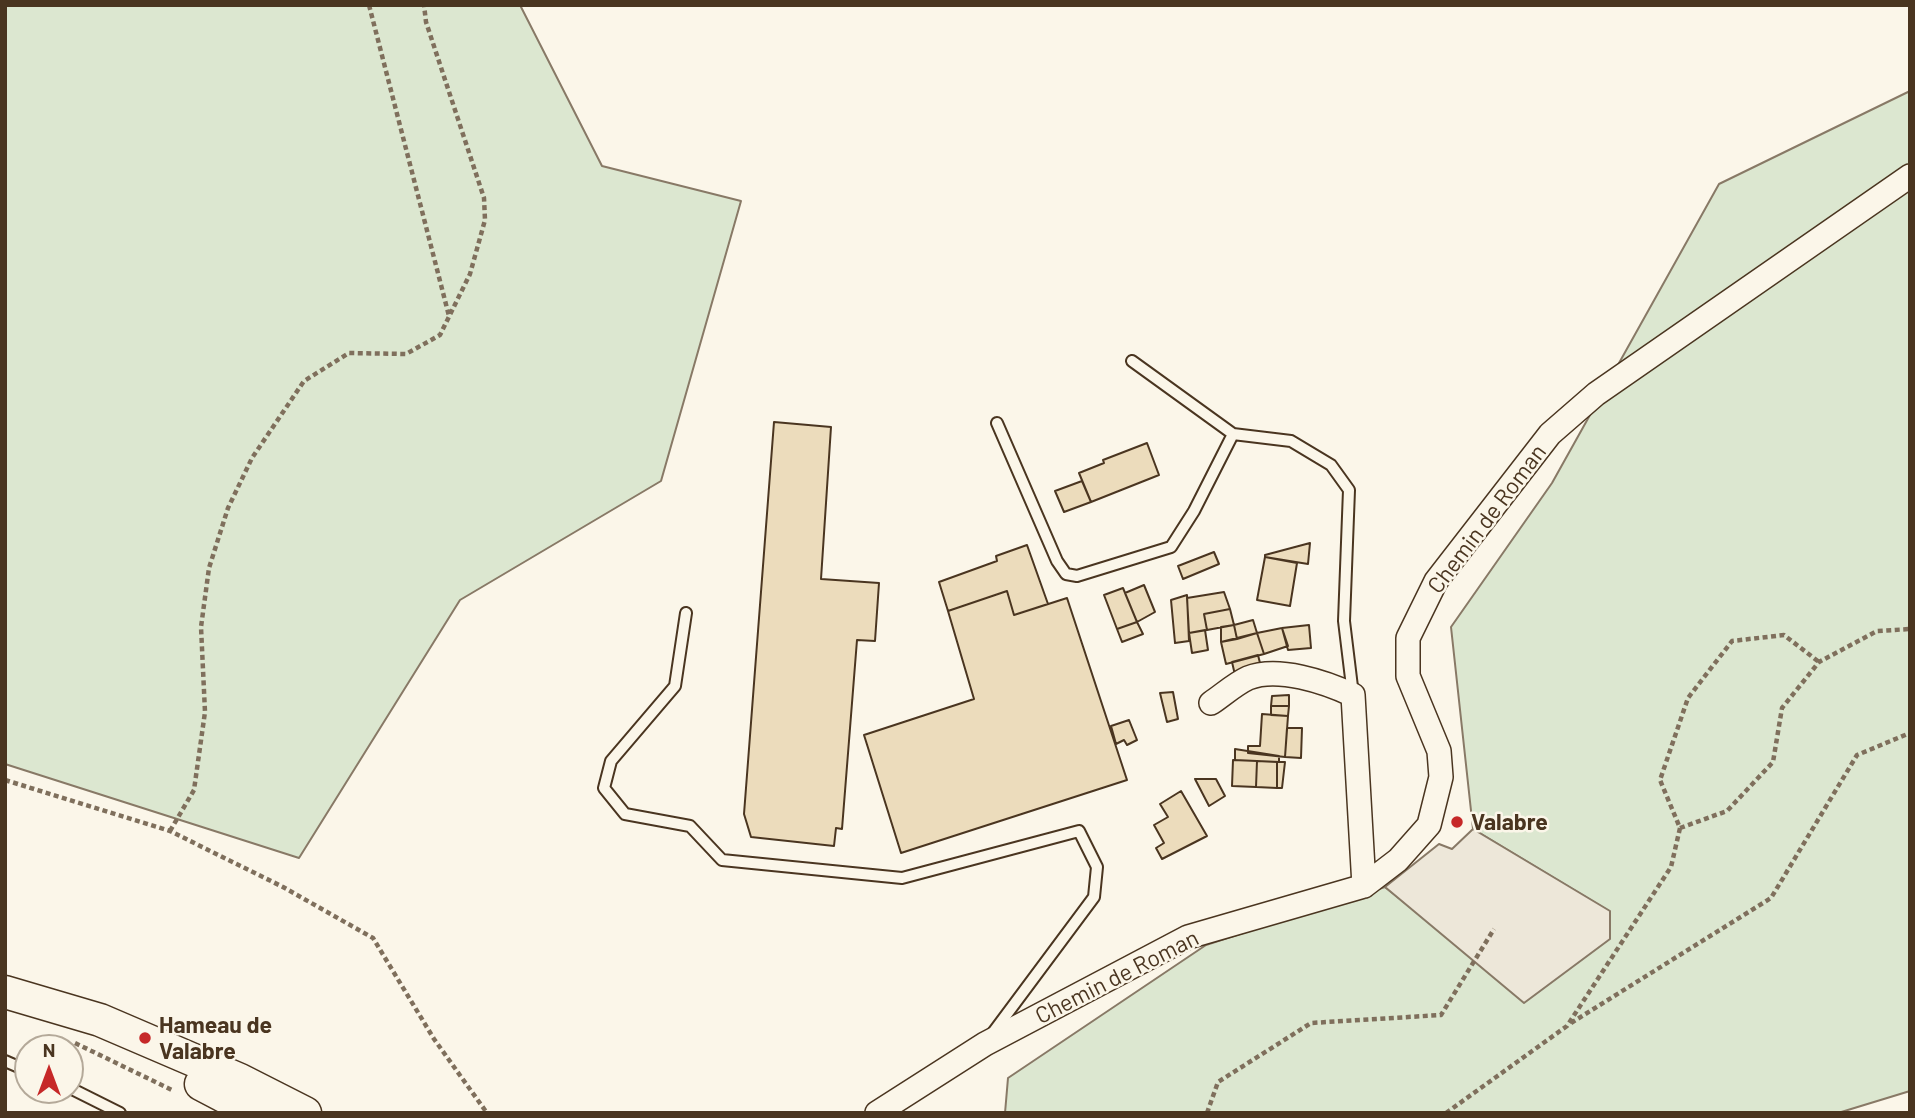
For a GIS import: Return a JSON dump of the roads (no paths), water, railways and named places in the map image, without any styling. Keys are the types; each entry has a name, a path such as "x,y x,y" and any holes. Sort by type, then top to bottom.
{"main road":[{"path":"5,993 212,1089 256,1113"},
{"path":"5,993 100,1020 240,1080 306,1113"}],"street":[{"name":"Chemin de Roman","path":"877,1113 985,1044 1188,937 1364,886 1398,860 1429,825 1441,777 1439,751 1408,676 1408,638 1444,571 1550,434 1596,394 1910,176"},
{"path":"1211,703 1249,678 1292,675 1331,685 1353,695 1364,886"}],"lane":[{"path":"1132,361 1213,423 1233,434 1291,441 1331,465 1349,490 1344,621 1353,695"},
{"path":"997,423 1057,561 1066,574 1077,576 1171,547 1194,511 1233,434"},
{"path":"686,613 675,686 611,761 604,788 625,814 690,826 722,860 902,878 1079,831 1097,867 1094,897 985,1044"},
{"path":"84,1095 120,1113"}],"place":[{"name":"Valabre","path":"1457,822"},
{"name":"Hameau de Valabre","path":"145,1038"}]}
